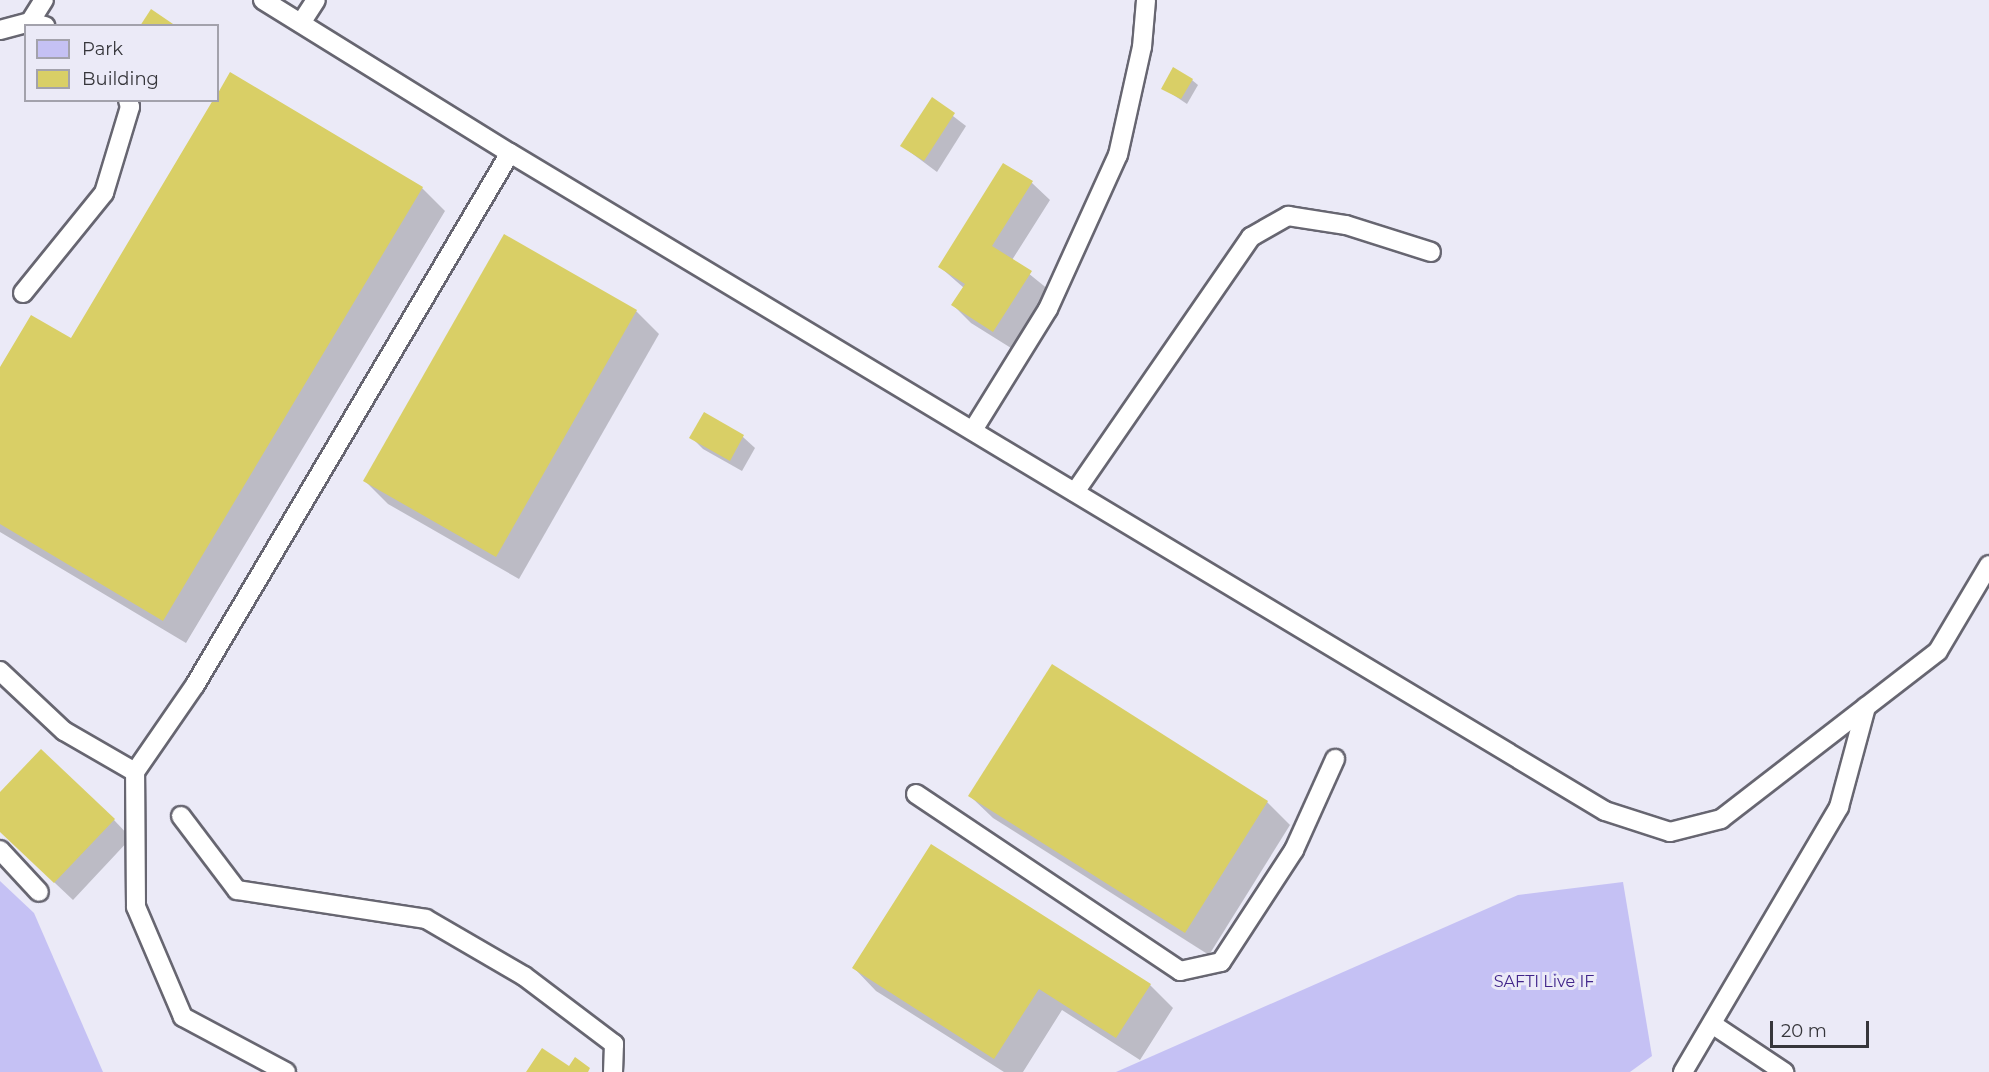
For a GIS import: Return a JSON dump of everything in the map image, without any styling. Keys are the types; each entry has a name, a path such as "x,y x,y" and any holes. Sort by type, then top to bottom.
{"lane":[{"path":"38,24 44,0"},
{"path":"263,0 510,153 1605,811 1670,832 1721,819 1938,651 1989,565"},
{"path":"301,23 316,0"},
{"path":"973,430 1048,309 1118,155 1142,47 1146,0"},
{"path":"0,30 24,26"},
{"path":"23,293 104,193 130,107 129,102"},
{"path":"286,1072 183,1017 136,907 135,772 195,686 510,153"},
{"path":"1075,492 1251,237 1288,216 1346,225 1431,252"},
{"path":"0,671 64,731 135,772"},
{"path":"1683,1072 1839,807 1866,707"},
{"path":"916,794 1180,971 1221,962 1294,850 1335,759"},
{"path":"181,816 237,890 426,919 524,976 614,1044 614,1072"},
{"path":"0,850 39,892"},
{"path":"1712,1024 1784,1072"}],"green space":[{"path":"0,881 34,913 103,1072 0,1072"},
{"name":"SAFTI Live IF","path":"1623,882 1652,1056 1630,1072 1116,1072 1518,895"}],"building":[{"path":"151,9 173,24 141,24"},
{"path":"1173,67 1193,79 1181,99 1161,89"},
{"path":"230,72 423,187 163,621 0,524 0,367 31,315 71,338 212,102 219,102 219,91"},
{"path":"932,97 955,113 924,161 900,146"},
{"path":"1003,163 1033,181 992,246 1032,271 993,332 951,305 965,284 938,267"},
{"path":"504,234 637,310 496,557 363,481"},
{"path":"704,412 744,435 730,461 689,438"},
{"path":"1052,664 1268,801 1185,933 968,796"},
{"path":"41,749 115,819 54,883 0,832 0,792"},
{"path":"931,844 1151,984 1116,1038 1039,989 994,1059 852,968"},
{"path":"542,1048 569,1066 575,1057 590,1068 588,1072 526,1072"}]}
